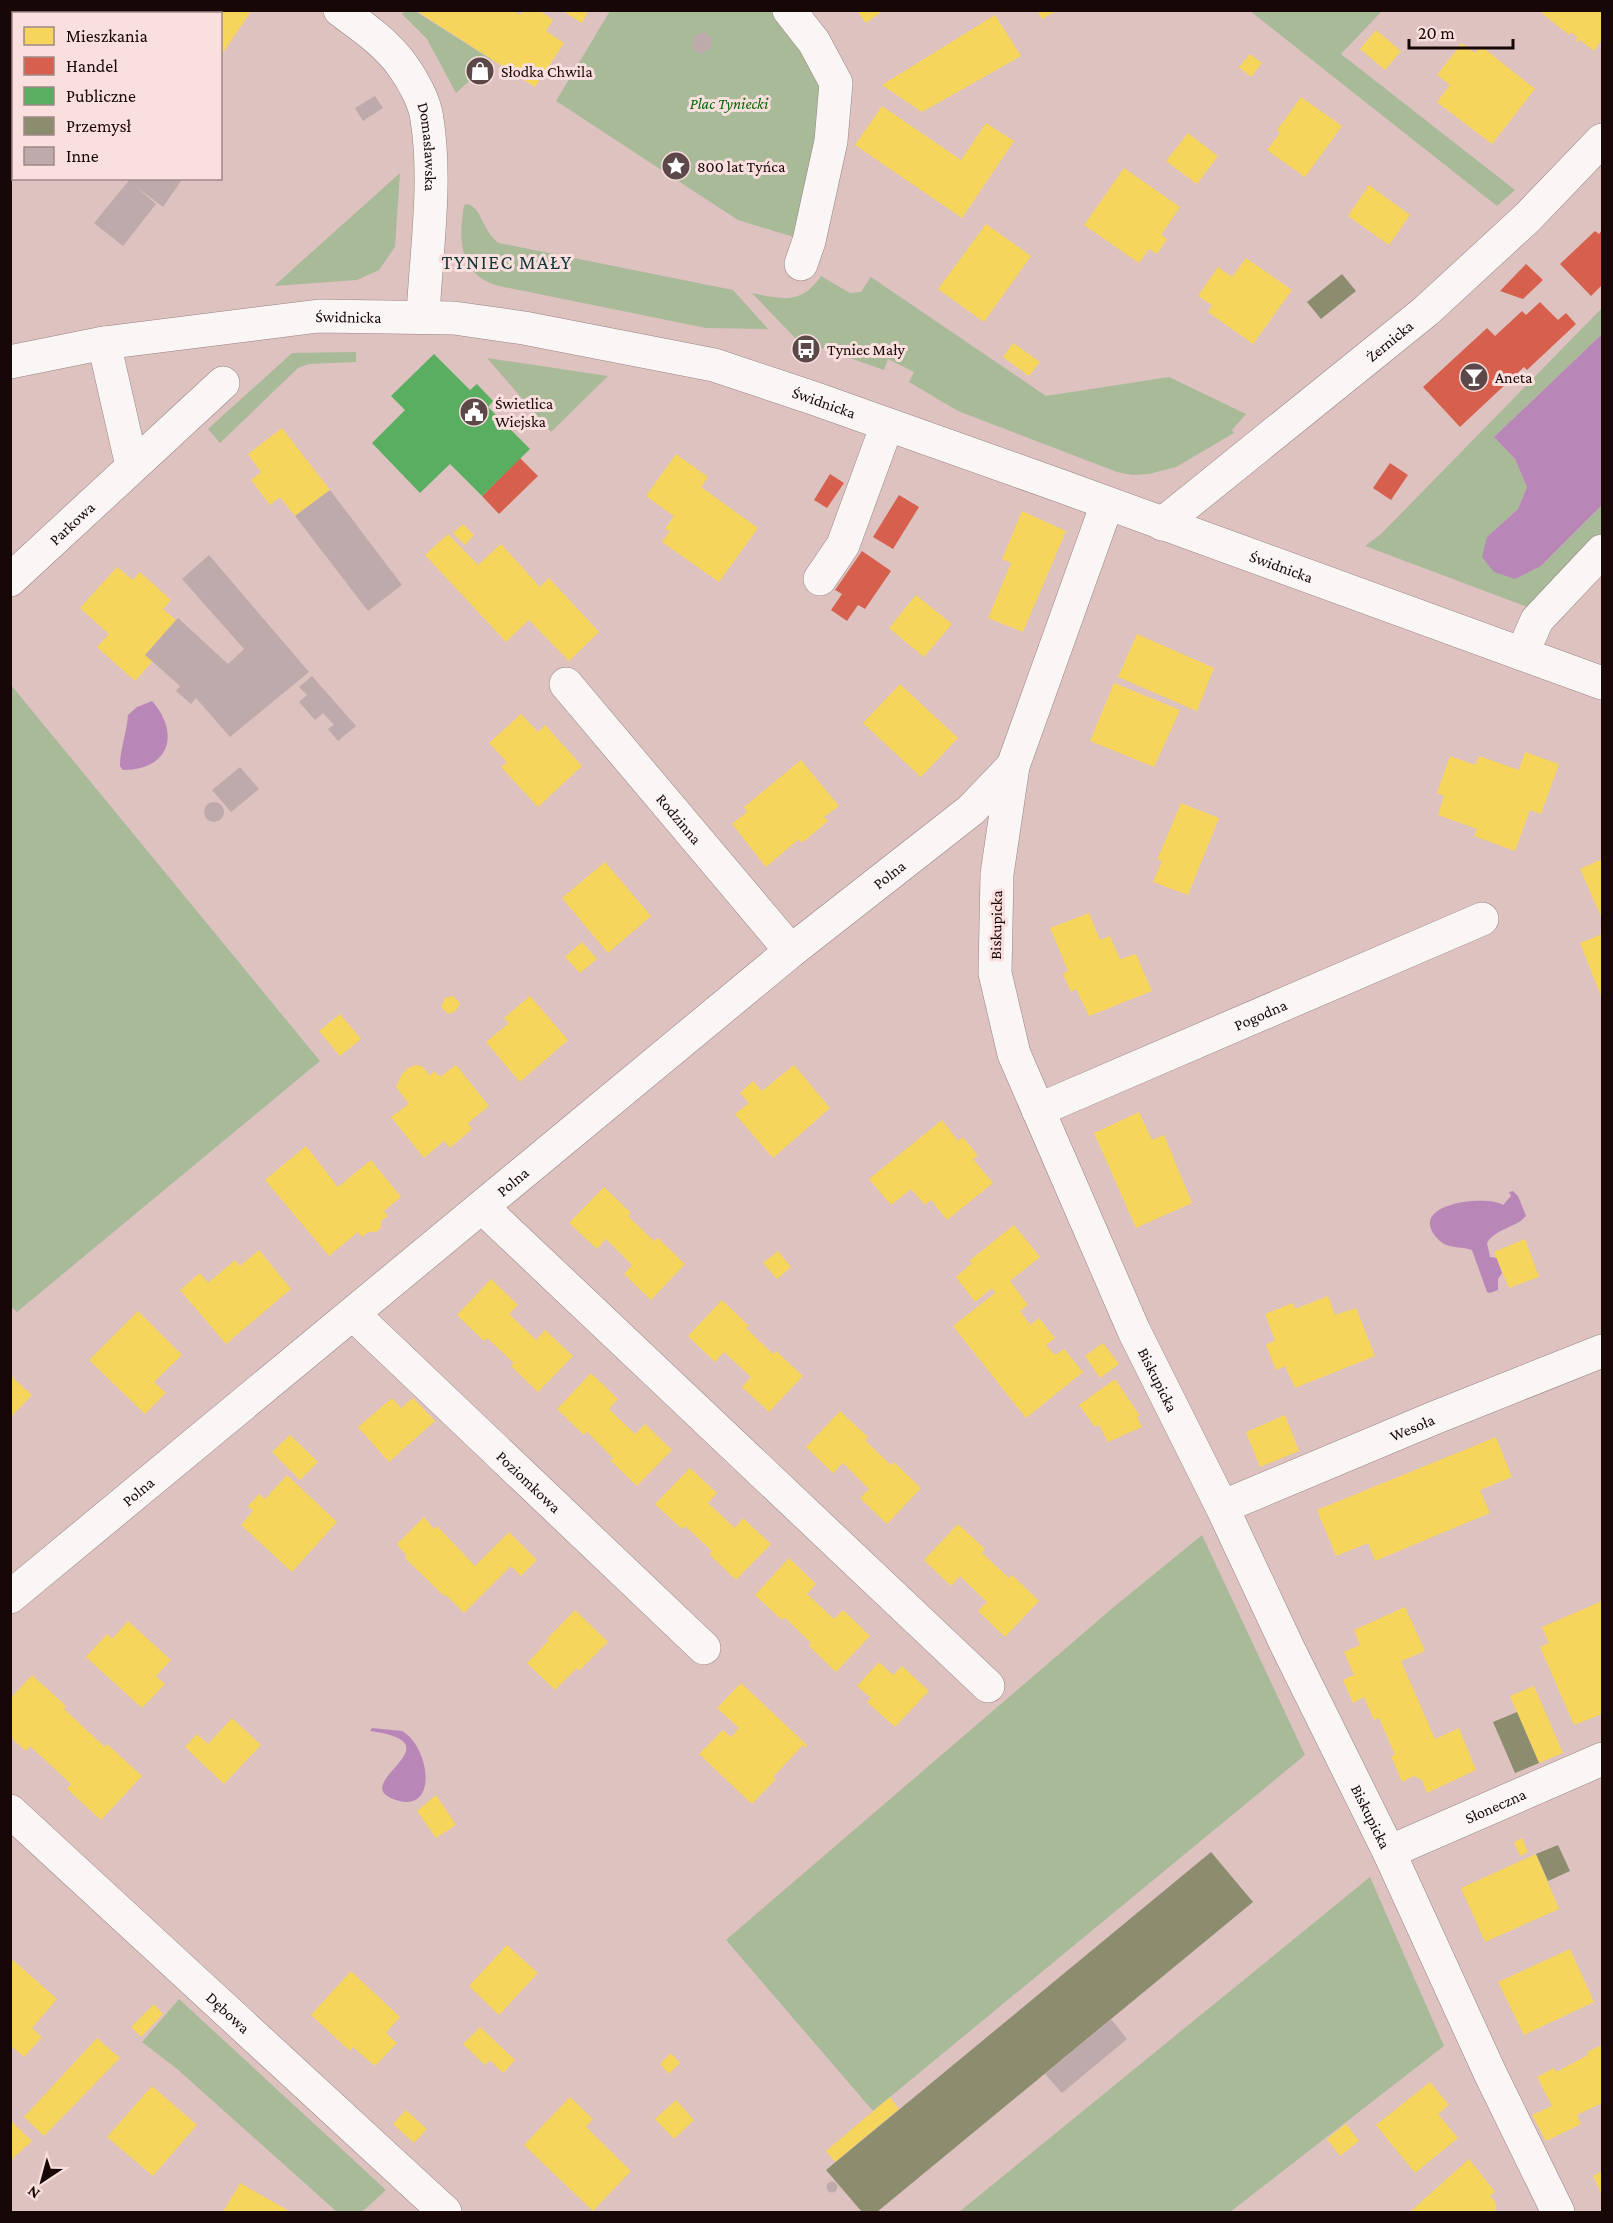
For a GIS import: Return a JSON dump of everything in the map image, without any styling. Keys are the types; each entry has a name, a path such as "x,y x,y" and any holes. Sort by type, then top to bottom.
{"street":[{"name":"Domasławska","path":"340,10 375,36 402,65 420,98 427,118 431,180 423,317"},
{"path":"789,10 814,42 836,83 831,141 809,241 801,264"},
{"name":"Żernicka","path":"1161,524 1426,311 1527,218 1602,140"},
{"name":"Świdnicka","path":"10,362 105,343 319,316 454,318 508,325 714,365 887,425 1602,683"},
{"path":"105,343 132,466"},
{"name":"Parkowa","path":"10,580 223,383"},
{"path":"820,579 843,546 887,425"},
{"name":"Biskupicka","path":"1107,504 1013,766 997,874 995,974 1014,1054 1134,1331 1389,1852 1485,2063 1558,2212"},
{"path":"1522,654 1537,620 1602,551"},
{"name":"Rodzinna","path":"566,684 791,951"},
{"name":"Polna","path":"10,1597 791,951 971,810 1013,766"},
{"name":"Pogodna","path":"1038,1110 1482,919"},
{"path":"482,1208 988,1686"},
{"name":"Poziomkowa","path":"353,1314 704,1648"},
{"name":"Wesoła","path":"1222,1507 1434,1418 1602,1351"},
{"name":"Słoneczna","path":"1389,1852 1602,1759"},
{"name":"Dębowa","path":"10,1811 445,2212"}],"green space":[{"path":"405,11 415,11 492,60 456,93 427,39 402,14"},
{"name":"Plac Tyniecki","path":"610,11 776,11 801,41 824,97 800,239 738,220 556,101"},
{"path":"1250,11 1382,11 1341,54 1515,190 1497,206"},
{"path":"400,173 395,247 379,270 357,280 274,286"},
{"path":"464,205 473,206 489,233 499,243 733,290 768,329 706,328 488,282 474,272 464,255 461,235"},
{"path":"821,276 850,293 861,292 871,277 1046,396 1169,377 1246,414 1232,430 1234,433 1176,467 1149,474 1132,475 1117,472 958,411 909,382 914,372 888,359 884,370 796,339 752,293 791,298 806,292"},
{"path":"1602,308 1602,334 1494,437 1515,459 1527,487 1518,509 1487,537 1541,566 1602,505 1602,540 1535,610 1365,546 1381,534"},
{"path":"356,352 356,362 309,364 298,368 220,443 208,429 292,353"},
{"path":"487,358 608,376 551,432"},
{"path":"11,685 320,1061 17,1312 10,1306"},
{"path":"1202,1535 1305,1755 873,2111 726,1940 1115,1606"},
{"path":"1370,1877 1444,2046 1230,2212 959,2212"},
{"path":"179,1999 386,2190 362,2212 337,2212 176,2068 142,2042"}],"shaded area":[{"path":"1602,334 1602,505 1541,566 1515,579 1494,572 1482,557 1487,537 1518,509 1527,487 1515,459 1494,437"},
{"path":"152,701 161,713 166,726 168,737 166,748 151,764 123,770 120,760 128,715 137,707"},
{"path":"1513,1191 1518,1196 1526,1216 1495,1234 1487,1243 1490,1257 1497,1258 1502,1273 1498,1279 1498,1290 1490,1293 1487,1292 1472,1250 1444,1244 1435,1236 1430,1225 1432,1217 1438,1210 1473,1201 1496,1202 1503,1205 1511,1196 1509,1192"},
{"path":"372,1728 402,1731 412,1739 419,1750 426,1777 424,1789 418,1798 408,1802 393,1799 383,1792 384,1783 405,1753 405,1744 395,1737 370,1731"}],"building: Mieszkania":[{"path":"192,10 252,10 222,54 222,12 190,12"},
{"path":"415,10 513,10 520,15 524,10 539,10 553,20 546,31 564,43 535,87"},
{"path":"561,10 589,10 582,23"},
{"path":"856,10 884,10 866,23"},
{"path":"1037,10 1058,10 1042,19"},
{"path":"1538,10 1602,10 1602,40 1594,51 1580,40 1577,42 1578,38 1571,32 1569,35"},
{"path":"995,15 1021,56 922,112 882,85"},
{"path":"1376,30 1401,51 1385,70 1360,49"},
{"path":"1462,43 1475,53 1481,46 1535,89 1492,144 1437,102 1450,85 1437,75"},
{"path":"1250,54 1262,63 1251,77 1239,67"},
{"path":"1301,97 1342,126 1305,177 1267,150 1280,133 1277,130"},
{"path":"882,106 961,160 986,123 1014,141 962,218 855,145"},
{"path":"1188,133 1218,156 1197,184 1166,161"},
{"path":"1124,168 1180,207 1161,235 1167,239 1157,254 1149,249 1139,263 1084,225"},
{"path":"1369,185 1410,215 1389,245 1348,216"},
{"path":"986,224 1031,256 984,322 938,289"},
{"path":"1246,258 1292,290 1253,344 1208,312 1212,305 1198,296 1218,267 1232,277"},
{"path":"1013,343 1040,362 1029,376 1003,357"},
{"path":"282,428 330,490 295,516 280,497 270,505 251,480 261,472 248,454"},
{"path":"676,454 708,477 701,487 758,528 719,582 662,542 670,531 665,529 674,516 646,496"},
{"path":"1022,511 1066,531 1023,632 988,618 1011,563 1002,559"},
{"path":"463,524 474,535 465,545 453,533"},
{"path":"448,534 478,565 501,544 540,587 549,578 599,632 569,661 529,620 506,642 425,555"},
{"path":"117,567 133,580 140,572 171,600 163,609 176,620 145,655 153,661 135,681 97,647 109,634 80,608"},
{"path":"916,595 952,624 924,657 889,628"},
{"path":"1137,634 1214,668 1197,711 1118,677"},
{"path":"1114,683 1180,710 1154,767 1090,741"},
{"path":"900,684 958,738 921,777 863,723"},
{"path":"521,714 538,732 545,725 582,766 538,807 501,767 507,762 489,743"},
{"path":"1525,752 1559,764 1541,814 1530,810 1515,851 1474,836 1477,829 1438,815 1444,796 1437,793 1450,756 1475,765 1479,756 1519,770"},
{"path":"801,760 839,806 824,817 828,821 802,843 799,839 766,867 732,824 747,812 744,807"},
{"path":"1181,803 1219,818 1188,895 1153,882 1162,861 1157,860"},
{"path":"1602,859 1602,919 1580,869"},
{"path":"605,862 651,916 608,953 562,898"},
{"path":"1089,913 1100,940 1110,936 1120,959 1136,954 1152,991 1089,1016 1076,989 1071,992 1063,974 1068,971 1050,928"},
{"path":"1602,934 1602,999 1580,943"},
{"path":"582,942 597,959 580,973 565,957"},
{"path":"453,996 460,1003 456,1011 448,1014 441,1007 445,998"},
{"path":"530,996 568,1040 520,1082 486,1042 509,1023 504,1018"},
{"path":"340,1014 361,1039 340,1056 319,1031"},
{"path":"416,1065 423,1067 430,1076 434,1071 440,1077 456,1065 489,1106 468,1123 472,1129 450,1148 444,1141 424,1158 391,1117 409,1104 396,1087 402,1074 408,1068"},
{"path":"794,1065 830,1108 773,1158 735,1114 749,1103 740,1093 753,1081 762,1091"},
{"path":"1139,1112 1152,1140 1164,1135 1192,1203 1136,1228 1094,1133"},
{"path":"942,1120 958,1141 963,1137 978,1156 973,1159 993,1183 947,1220 931,1200 925,1205 911,1189 891,1205 869,1179"},
{"path":"306,1146 338,1187 371,1160 401,1197 384,1211 388,1216 381,1221 381,1228 376,1232 368,1232 362,1237 358,1232 329,1256 265,1180"},
{"path":"604,1187 631,1213 628,1216 654,1241 658,1238 685,1264 651,1300 624,1274 632,1265 606,1239 597,1249 569,1223"},
{"path":"1014,1225 1040,1257 1010,1281 1028,1305 1020,1311 1030,1325 1039,1318 1055,1338 1046,1345 1055,1355 1064,1349 1083,1372 1026,1418 953,1326 995,1293 992,1288 975,1302 956,1277 972,1263 969,1261"},
{"path":"1525,1239 1539,1277 1509,1288 1494,1252"},
{"path":"259,1250 291,1289 226,1344 180,1290 200,1273 208,1283 235,1260 240,1266"},
{"path":"778,1251 791,1267 777,1279 763,1263"},
{"path":"491,1279 518,1305 509,1314 536,1340 545,1330 573,1356 538,1392 511,1366 514,1363 487,1338 484,1341 457,1315"},
{"path":"1328,1296 1335,1315 1356,1308 1375,1356 1295,1388 1285,1366 1276,1370 1266,1345 1275,1340 1265,1314 1293,1303 1295,1309"},
{"path":"722,1300 773,1354 776,1351 803,1376 769,1412 742,1387 751,1377 724,1352 715,1362 688,1336"},
{"path":"138,1311 182,1355 154,1382 166,1393 145,1414 89,1360"},
{"path":"1103,1343 1119,1364 1100,1378 1085,1356"},
{"path":"591,1373 618,1399 609,1409 635,1434 645,1424 672,1450 637,1486 610,1460 613,1458 587,1432 584,1435 557,1409"},
{"path":"10,1375 32,1395 10,1418"},
{"path":"1115,1379 1140,1416 1137,1417 1142,1427 1108,1442 1099,1425 1095,1427 1079,1405"},
{"path":"392,1398 401,1408 413,1398 435,1421 389,1462 358,1427"},
{"path":"840,1411 868,1437 865,1440 878,1453 891,1465 894,1462 921,1488 887,1524 860,1498 869,1489 843,1463 833,1473 806,1447"},
{"path":"1285,1415 1299,1451 1260,1467 1246,1432"},
{"path":"290,1435 318,1462 300,1480 272,1452"},
{"path":"1496,1437 1512,1477 1480,1490 1490,1513 1375,1561 1368,1543 1336,1556 1317,1510"},
{"path":"690,1468 717,1493 708,1503 735,1528 743,1518 771,1544 736,1580 709,1554 712,1551 685,1526 682,1529 655,1504"},
{"path":"287,1475 337,1522 292,1572 241,1525 253,1511 248,1506 259,1494 265,1499"},
{"path":"424,1517 434,1529 437,1526 475,1566 509,1532 537,1560 521,1576 511,1566 464,1613 405,1558 407,1556 397,1544"},
{"path":"958,1524 985,1549 982,1553 1009,1578 1012,1575 1039,1601 1005,1637 978,1611 987,1602 960,1576 951,1586 924,1560"},
{"path":"789,1558 816,1584 807,1594 834,1619 843,1610 870,1636 836,1672 785,1618 782,1620 755,1595"},
{"path":"1602,1601 1602,1714 1574,1725 1540,1647 1549,1643 1542,1627"},
{"path":"1405,1607 1425,1651 1401,1661 1435,1739 1459,1728 1476,1770 1427,1793 1422,1780 1414,1776 1402,1782 1391,1756 1395,1755 1379,1718 1374,1720 1364,1697 1353,1703 1343,1680 1354,1675 1344,1652 1360,1645 1354,1630"},
{"path":"575,1610 608,1642 579,1671 577,1668 555,1690 527,1663"},
{"path":"128,1621 171,1660 156,1676 165,1684 142,1708 86,1657 107,1634 112,1639"},
{"path":"879,1662 893,1675 902,1666 929,1691 895,1727 867,1702 871,1698 857,1686"},
{"path":"32,1675 66,1706 64,1709 105,1747 107,1744 142,1776 101,1820 67,1789 71,1784 30,1746 26,1751 10,1737 10,1699"},
{"path":"741,1683 807,1745 805,1748 803,1745 773,1777 776,1779 752,1804 699,1754 723,1730 731,1737 739,1728 717,1708"},
{"path":"1534,1686 1563,1753 1539,1763 1510,1696"},
{"path":"232,1718 261,1745 224,1784 185,1747 197,1734 208,1744"},
{"path":"436,1795 456,1825 436,1838 417,1811"},
{"path":"1522,1838 1528,1852 1520,1856 1514,1842"},
{"path":"1536,1854 1559,1909 1485,1942 1461,1888"},
{"path":"507,1945 538,1973 499,2015 469,1986"},
{"path":"1570,1949 1594,2002 1524,2035 1498,1982"},
{"path":"13,1960 57,1999 32,2028 42,2037 24,2057 10,2045 10,1962"},
{"path":"351,1971 400,2017 386,2033 397,2043 375,2066 353,2047 350,2051 311,2015"},
{"path":"154,2004 163,2014 141,2037 131,2027"},
{"path":"480,2027 515,2060 503,2073 490,2060 485,2065 463,2044"},
{"path":"97,2038 120,2058 44,2136 24,2117"},
{"path":"1602,2045 1602,2103 1577,2115 1581,2124 1546,2141 1532,2115 1552,2106 1537,2077 1554,2068 1556,2072"},
{"path":"671,2053 680,2063 669,2074 660,2064"},
{"path":"1430,2082 1449,2105 1438,2114 1458,2138 1415,2173 1376,2125"},
{"path":"152,2086 197,2125 153,2176 107,2137"},
{"path":"570,2097 593,2119 586,2127 631,2171 593,2211 524,2145"},
{"path":"890,2097 899,2109 835,2162 826,2151"},
{"path":"676,2100 694,2120 674,2139 655,2119"},
{"path":"406,2110 427,2129 414,2143 393,2124"},
{"path":"10,2120 32,2141 10,2161"},
{"path":"1346,2124 1359,2141 1340,2156 1327,2139"},
{"path":"1469,2159 1495,2192 1490,2196 1496,2203 1496,2212 1410,2212"},
{"path":"1602,2171 1602,2195 1593,2176"},
{"path":"240,2183 291,2212 223,2212"}],"building: Handel":[{"path":"1602,230 1602,285 1591,296 1560,264 1595,231 1599,234"},
{"path":"1526,264 1543,280 1523,299 1500,291"},
{"name":"Aneta","path":"1540,302 1558,320 1566,313 1576,324 1527,370 1524,367 1460,427 1423,387 1487,328 1495,336 1522,311 1526,315"},
{"path":"520,458 538,476 499,514 482,496"},
{"path":"1390,463 1408,475 1391,500 1373,488"},
{"path":"830,474 844,483 827,508 814,500"},
{"path":"899,495 919,507 893,549 873,537"},
{"path":"862,551 891,571 865,609 858,605 847,621 831,610 842,594 835,590"}],"building: Publiczne":[{"path":"434,354 470,390 477,384 493,401 488,407 530,449 482,496 450,464 420,493 372,443 405,410 391,396"}],"building: Przemysł":[{"path":"1342,274 1356,291 1321,319 1307,302"},
{"path":"1517,1712 1539,1763 1515,1773 1493,1722"},
{"path":"1558,1845 1570,1871 1548,1881 1536,1854"},
{"path":"1211,1852 1253,1902 877,2212 862,2212 826,2170"}],"building: Inne":[{"path":"704,32 712,38 711,48 700,54 692,48 694,36"},
{"path":"375,96 383,108 363,121 355,108"},
{"path":"12,106 12,158 10,156 10,108"},
{"path":"129,180 182,180 163,207 135,186 156,204 123,246 94,223"},
{"path":"330,490 402,585 368,611 295,516"},
{"path":"209,555 309,672 230,737 196,698 191,704 176,691 180,686 145,655 178,618 228,664 244,649 182,579"},
{"path":"312,676 356,726 338,741 328,729 334,725 323,713 315,720 299,702 307,695 299,687"},
{"path":"240,767 259,789 231,812 212,790"},
{"path":"214,802 221,805 224,812 221,819 214,822 207,819 204,812 207,805"},
{"path":"1111,2019 1127,2039 1062,2093 1045,2074"},
{"path":"832,2182 836,2183 836,2191 832,2192 828,2191 827,2187 828,2183"}],"place":[{"name":"Słodka Chwila","path":"480,71"},
{"name":"800 lat Tyńca","path":"676,166"},
{"name":"Tyniec Mały","path":"806,349"},
{"name":"Aneta","path":"1474,377"},
{"name":"Świetlica Wiejska","path":"474,412"}],"district":[{"name":"TYNIEC MAŁY","path":"507,262"}]}
